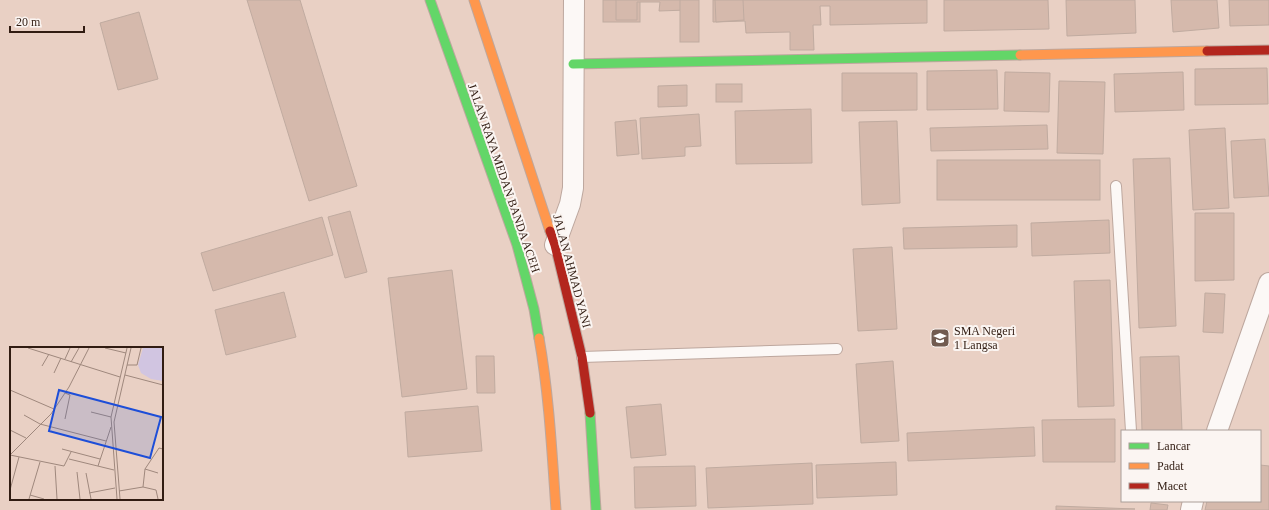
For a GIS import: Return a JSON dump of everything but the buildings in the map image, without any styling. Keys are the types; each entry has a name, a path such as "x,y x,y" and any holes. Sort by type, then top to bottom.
{"main road":[{"name":"JALAN RAYA MEDAN BANDA ACEH","path":"430,0 517,245 534,309 543,359 556,510"},
{"name":"JALAN AHMAD YANI","path":"474,0 556,245 582,357 591,417 596,510"},
{"path":"573,64 1269,50"}],"street":[{"path":"556,245 570,204 573,188 574,0"},
{"path":"1217,430 1269,283"}],"lane":[{"path":"1116,186 1131,430"},
{"path":"582,357 837,348"}],"traffic: fast":[{"path":"430,0 517,245 534,309 539,338"},
{"path":"573,64 1020,55"},
{"path":"590,413 596,510"}],"traffic: slow":[{"path":"474,0 550,231"},
{"path":"1020,55 1207,51"},
{"path":"539,338 548,402 556,510"}],"traffic: jam":[{"path":"1207,51 1269,50"},
{"path":"550,231 555,245 582,357 590,413"}],"place":[{"name":"SMA Negeri 1 Langsa","path":"940,338"}]}
